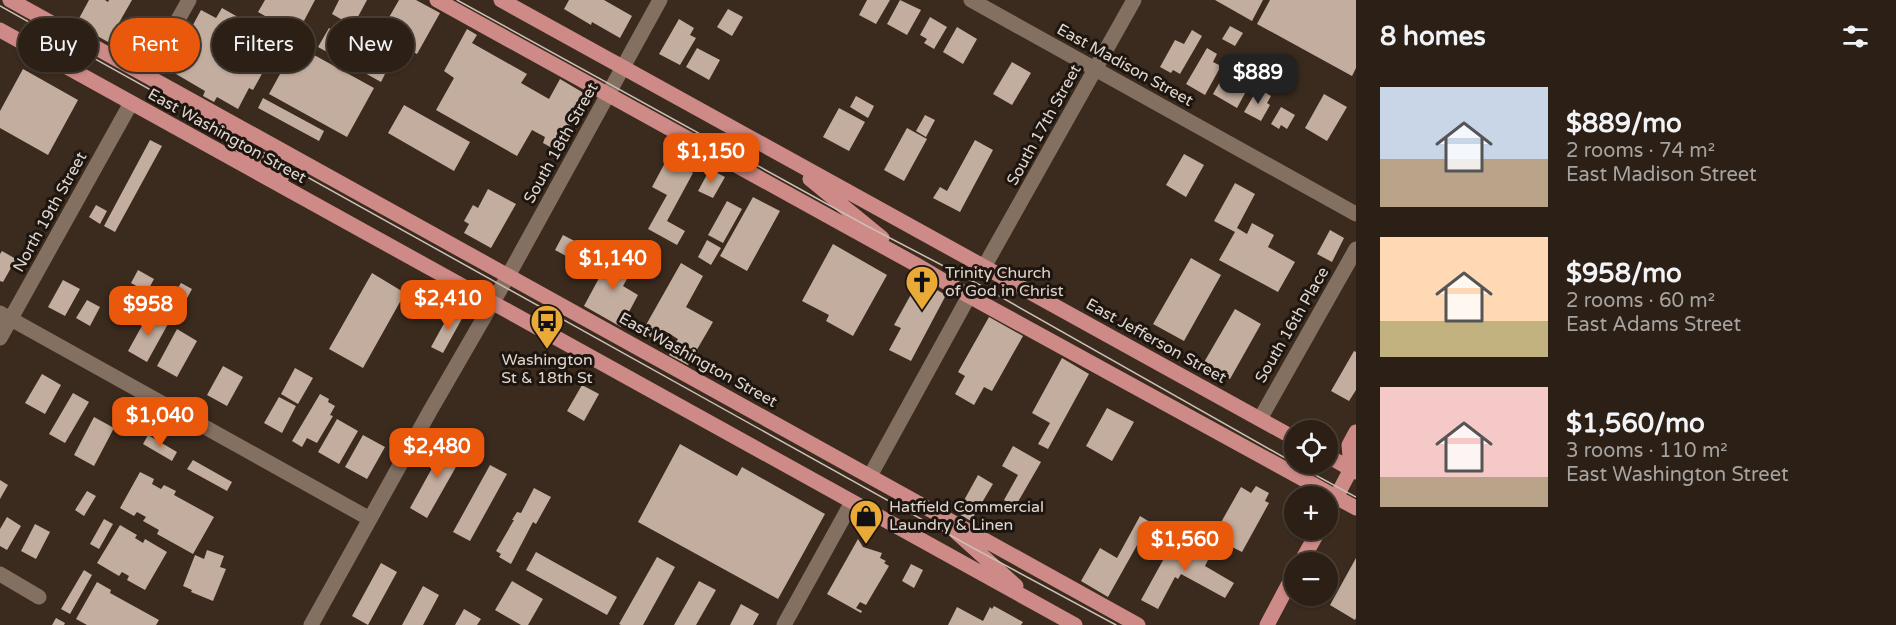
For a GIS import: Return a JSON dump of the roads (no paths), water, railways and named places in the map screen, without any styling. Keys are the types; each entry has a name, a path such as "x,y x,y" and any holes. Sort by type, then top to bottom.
{"main road":[{"name":"East Washington Street","path":"10,0 1138,625"},
{"name":"East Jefferson Street","path":"438,0 1316,486"},
{"name":"East Jefferson Street","path":"501,0 1284,432"},
{"name":"East Washington Street","path":"0,30 1075,625"},
{"name":"East Washington Street","path":"177,93 310,202"},
{"name":"East Jefferson Street","path":"780,155 915,264"},
{"path":"1338,494 1354,469 1349,445 1356,432"},
{"path":"1338,461 1354,469"},
{"name":"East Jefferson Street","path":"1338,498 1356,508"},
{"path":"926,507 1035,604"},
{"path":"1267,625 1284,593"}],"street":[{"path":"147,75 189,0"},
{"name":"South 18th Street","path":"311,625 508,276 660,0"},
{"name":"East Madison Street","path":"971,0 1356,214"},
{"name":"South 17th Street","path":"984,267 1134,0"},
{"name":"North 19th Street","path":"0,338 6,316 131,103"},
{"name":"South 16th Place","path":"1260,419 1356,249"},
{"path":"870,476 969,296"},
{"path":"6,316 370,519"},
{"path":"784,625 852,502"},
{"path":"0,574 39,597"}],"tram line":[{"path":"457,0 867,226 978,284 1284,457"},
{"path":"0,6 975,549 1116,625"},
{"path":"1313,474 1356,497"}],"place":[{"name":"Trinity Church of God in Christ","path":"922,311"},
{"name":"Washington St & 18th St","path":"547,350"},
{"name":"Hatfield Commercial Laundry & Linen","path":"866,545"}]}
